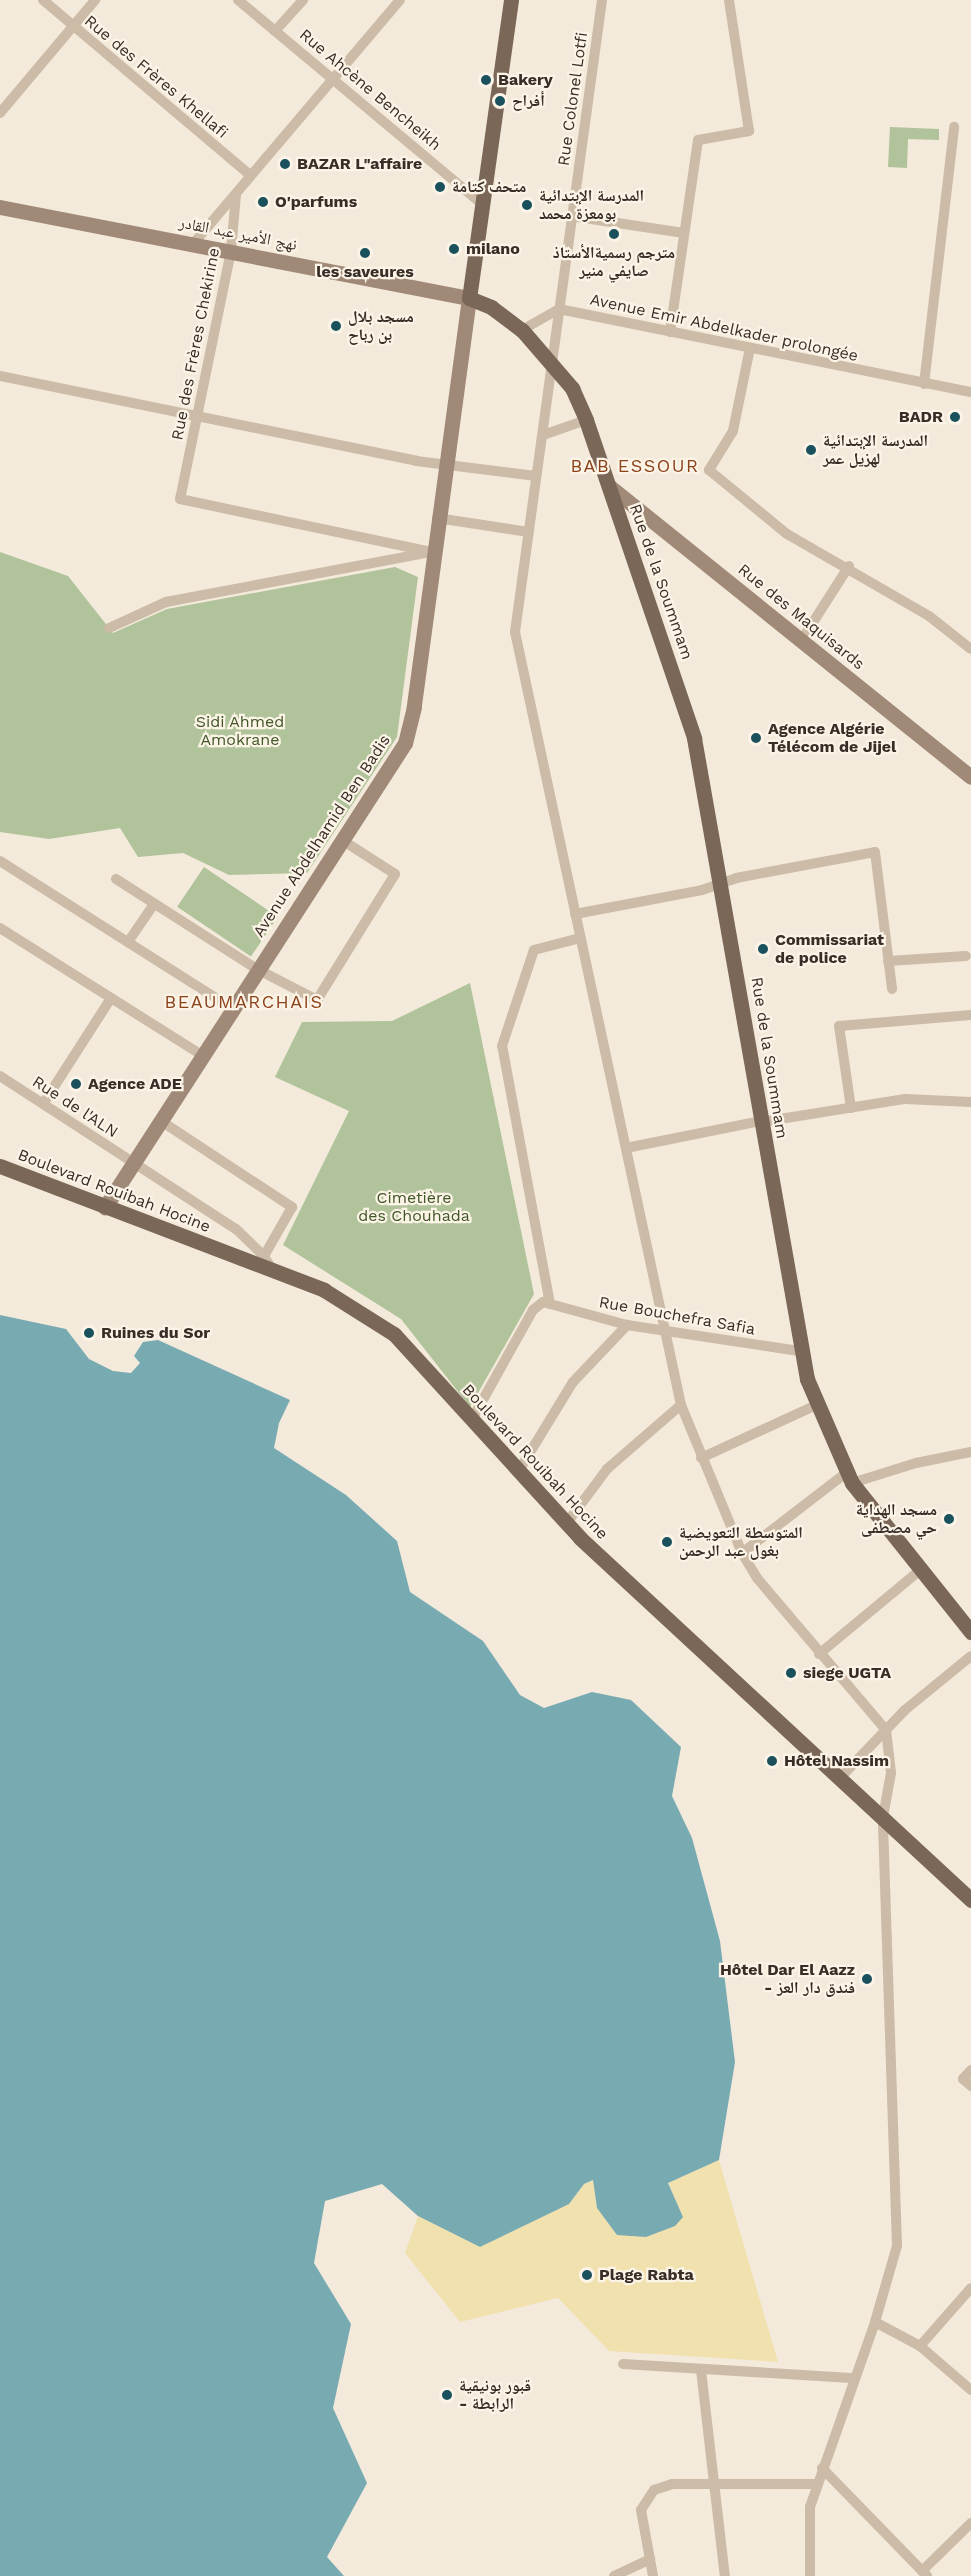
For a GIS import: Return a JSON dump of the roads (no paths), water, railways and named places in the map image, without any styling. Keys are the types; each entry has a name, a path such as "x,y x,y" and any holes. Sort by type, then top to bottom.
{"main road":[{"path":"469,298 511,0"},
{"name":"نهج الأمير عبد القادر","path":"0,207 469,298"},
{"name":"Rue de la Soummam","path":"469,298 491,307 522,330 552,362 573,390 586,420 694,738 722,883 799,1351 816,1405 850,1478 971,1632"},
{"name":"Avenue Abdelhamid Ben Badis","path":"105,1207 405,743 414,707 432,552 469,298"},
{"name":"Rue des Maquisards","path":"609,486 971,777"},
{"name":"Boulevard Rouibah Hocine","path":"0,1166 324,1290 394,1334 566,1524 971,1900"}],"street":[{"name":"Rue des Frères Khellafi","path":"43,0 251,176"},
{"path":"0,113 95,0"},
{"name":"Rue Ahcène Bencheikh","path":"238,0 482,204"},
{"path":"275,31 303,0"},
{"name":"Rue des Frères Chekirine","path":"193,244 400,0"},
{"name":"Rue Colonel Lotfi","path":"602,0 515,632 681,1405 742,1553 757,1578 819,1654 886,1730"},
{"path":"670,332 698,140 749,131 729,0"},
{"path":"924,384 954,127"},
{"name":"Rue des Frères Chekirine","path":"236,194 231,251 180,499 432,552"},
{"path":"572,216 684,233"},
{"path":"522,330 559,309"},
{"name":"Avenue Emir Abdelkader prolongée","path":"559,309 971,392"},
{"path":"750,348 733,431 709,470 787,534 849,566 929,616 971,649"},
{"path":"0,376 444,465 536,476"},
{"path":"543,435 586,420"},
{"path":"437,518 528,532"},
{"path":"109,628 166,602 432,552"},
{"path":"801,640 849,566"},
{"path":"116,879 257,969 318,1000 395,874 342,840"},
{"path":"575,914 875,852 892,989"},
{"path":"0,861 233,1009"},
{"path":"128,942 154,904"},
{"path":"0,928 203,1056"},
{"path":"471,1421 533,1310 541,1303 550,1304 502,1046 534,950 580,938"},
{"path":"888,961 966,956"},
{"path":"44,1104 111,998"},
{"path":"851,1108 838,1026 971,1015"},
{"name":"Rue de l'ALN","path":"0,1076 236,1229 264,1256 273,1271"},
{"path":"626,1148 761,1121 905,1100 971,1102"},
{"path":"161,1121 292,1207 264,1256"},
{"name":"Rue Bouchefra Safia","path":"550,1304 627,1325 799,1351"},
{"path":"518,1472 573,1382 627,1325"},
{"path":"566,1524 608,1469 681,1405"},
{"path":"701,1458 816,1405"},
{"path":"742,1553 850,1478 971,1452"},
{"path":"819,1654 920,1570"},
{"path":"840,1778 886,1730 971,1656"},
{"path":"810,2576 810,2507 875,2322 893,2265 898,2230 883,1817 891,1773 886,1730"},
{"path":"971,2070 963,2079 971,2086"},
{"path":"920,2346 971,2288"},
{"path":"875,2322 920,2346 971,2390"},
{"path":"623,2364 855,2378"},
{"path":"701,2370 725,2576"},
{"path":"822,2468 924,2574 971,2523"},
{"path":"653,2576 641,2510 647,2496 665,2485 817,2484"},
{"path":"614,2576 650,2559"}],"water":[{"path":"0,1315 66,1329 89,1359 113,1371 131,1373 140,1363 134,1356 143,1342 158,1340 290,1400 279,1423 274,1448 346,1495 397,1541 410,1592 483,1641 520,1695 544,1708 592,1692 631,1700 681,1747 672,1796 692,1838 720,1941 735,2062 719,2160 668,2183 683,2217 675,2226 646,2237 617,2235 597,2208 593,2180 584,2184 569,2204 480,2247 418,2216 382,2184 325,2201 314,2263 351,2324 333,2408 367,2483 327,2557 344,2576 0,2576"}],"place":[{"name":"Bakery","path":"486,80"},
{"name":"أفراح","path":"500,101"},
{"name":"BAZAR L\"affaire","path":"285,164"},
{"name":"متحف كتامة","path":"440,187"},
{"name":"O'parfums","path":"263,202"},
{"name":"المدرسة الإبتدائية بومعزة محمد","path":"527,205"},
{"name":"مترجم رسميةالأستاذ صايفي منير","path":"614,234"},
{"name":"milano","path":"454,249"},
{"name":"les saveures","path":"365,253"},
{"name":"مسجد بلال بن رباح","path":"336,326"},
{"name":"BADR","path":"955,417"},
{"name":"المدرسة الإبتدائية لهزيل عمر","path":"811,450"},
{"name":"Agence Algérie Télécom de Jijel","path":"756,738"},
{"name":"Commissariat de police","path":"763,949"},
{"name":"Agence ADE","path":"76,1084"},
{"name":"Ruines du Sor","path":"89,1333"},
{"name":"مسجد الهداية حي مصطفى","path":"949,1519"},
{"name":"المتوسطة التعويضية بغول عبد الرحمن","path":"667,1542"},
{"name":"siege UGTA","path":"791,1673"},
{"name":"Hôtel Nassim","path":"772,1761"},
{"name":"Hôtel Dar El Aazz - فندق دار العز","path":"867,1979"},
{"name":"Plage Rabta","path":"587,2275"},
{"name":"قبور بونيقية - الرابطة","path":"447,2395"}],"district":[{"name":"BAB ESSOUR","path":"635,466"},
{"name":"BEAUMARCHAIS","path":"244,1002"}],"park label":[{"name":"Sidi Ahmed Amokrane","path":"240,731"},
{"name":"Cimetière des Chouhada","path":"414,1207"}]}
